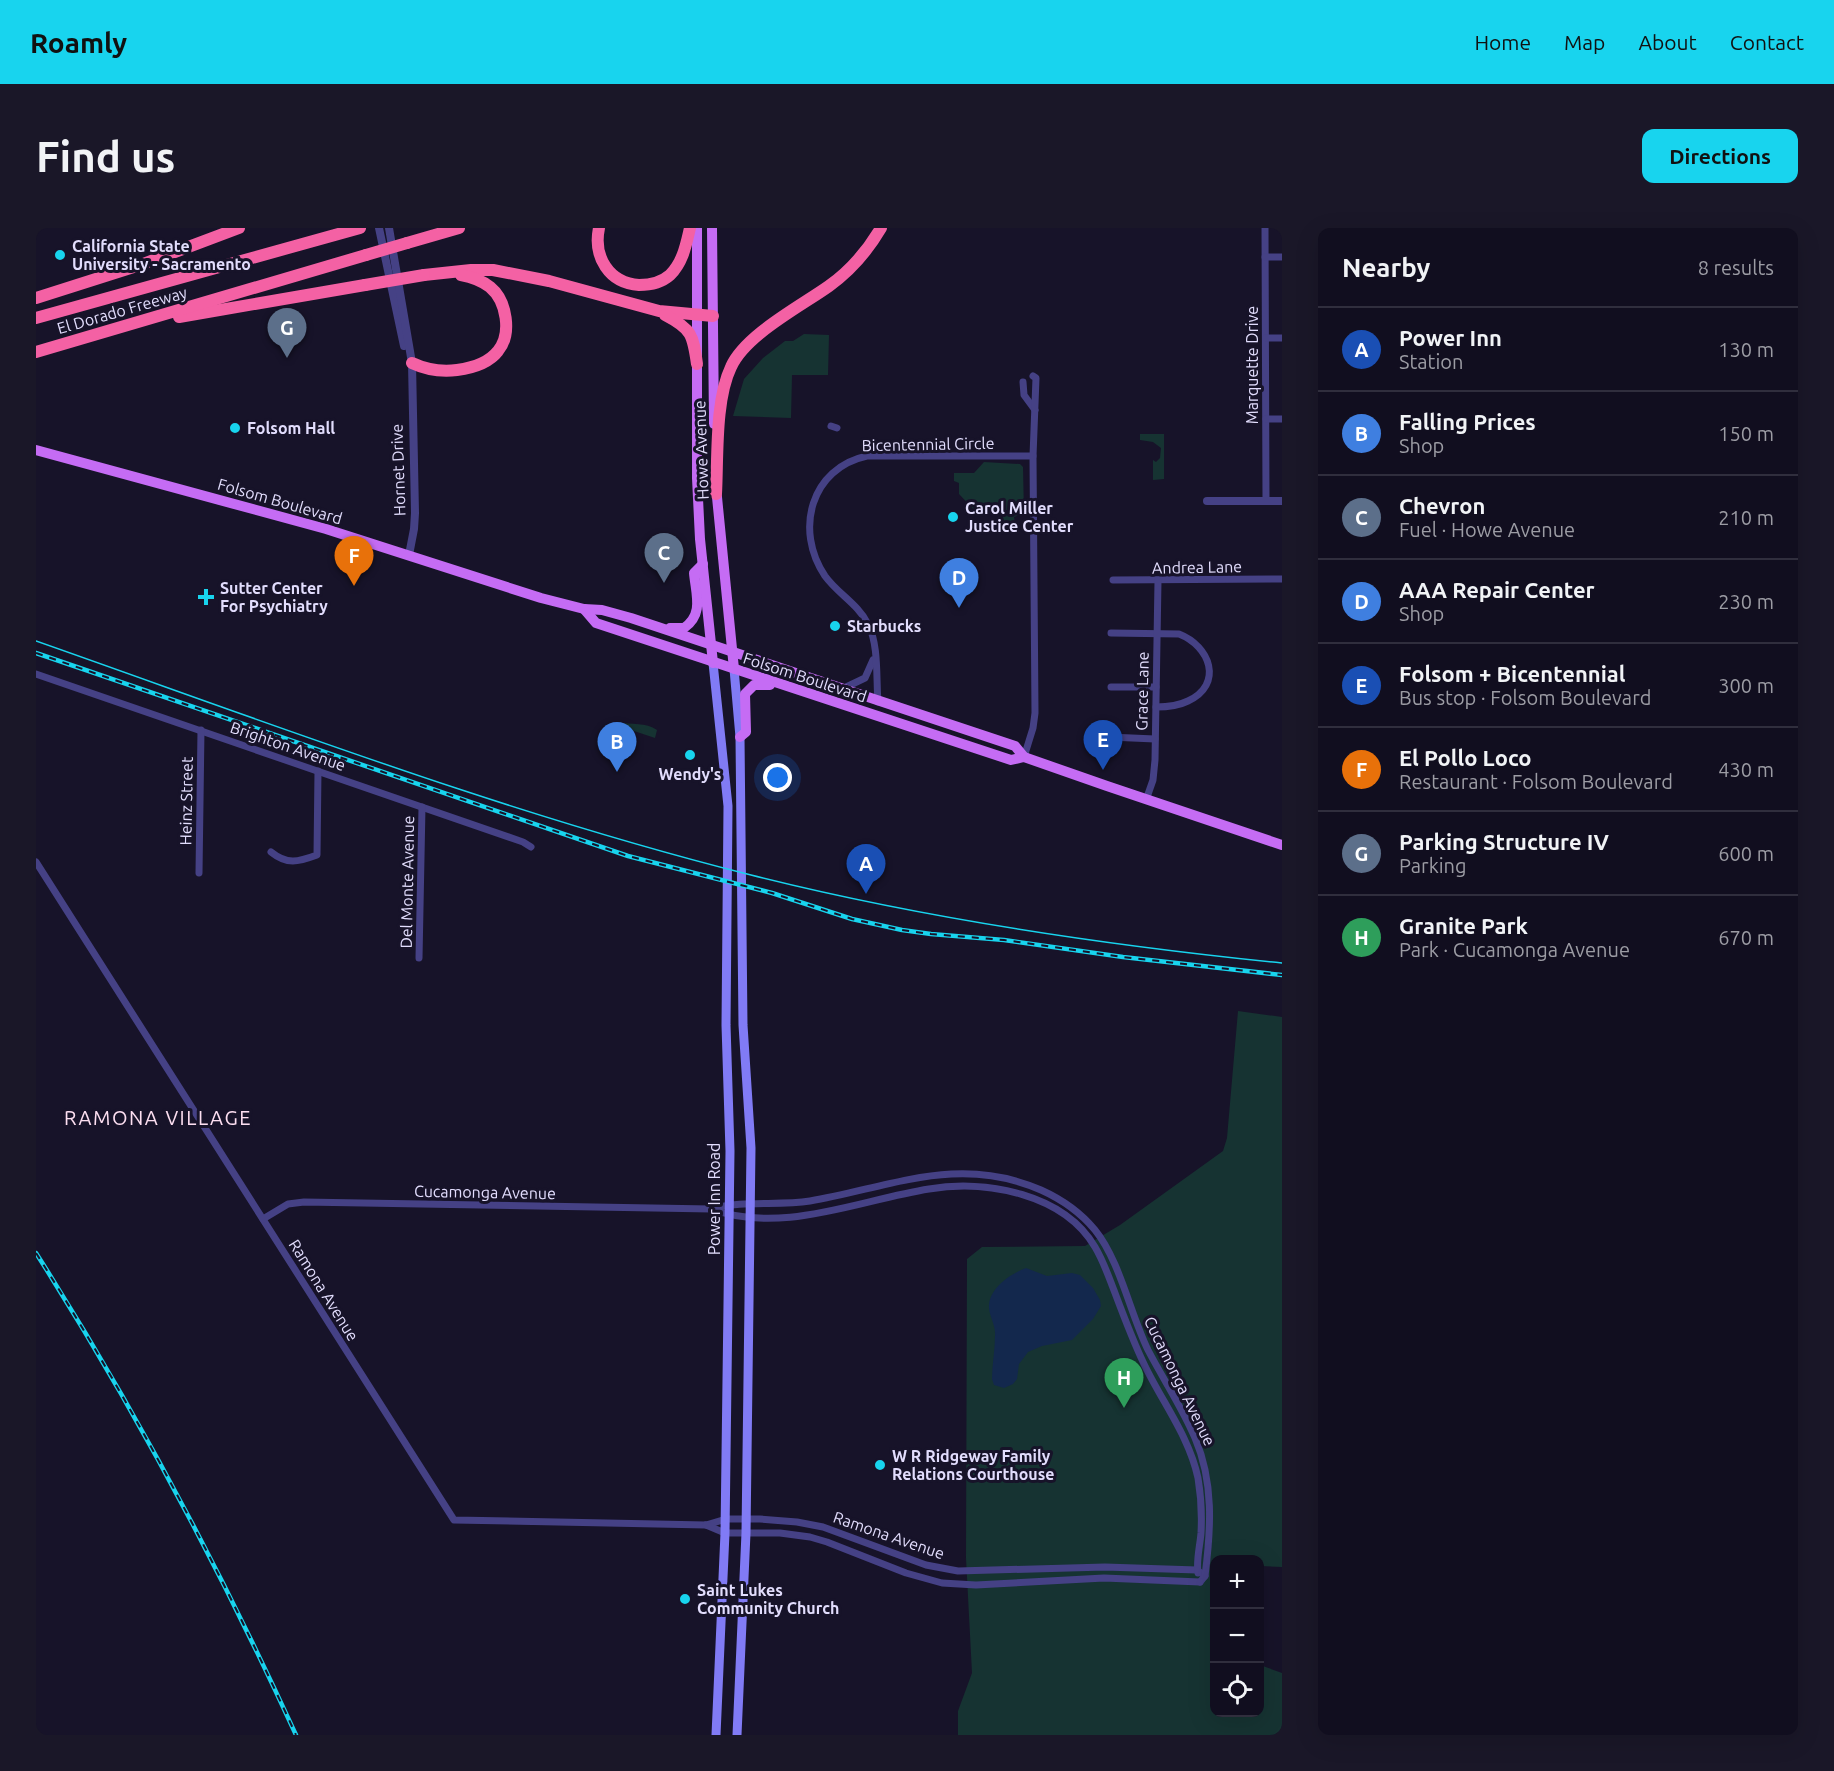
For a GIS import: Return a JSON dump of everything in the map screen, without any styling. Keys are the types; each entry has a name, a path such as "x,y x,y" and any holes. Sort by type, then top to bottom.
{"highway":[{"path":"36,298 143,264 239,228"},
{"path":"302,244 326,228"},
{"name":"El Dorado Freeway","path":"36,318 360,228"},
{"name":"El Dorado Freeway","path":"36,352 459,228"},
{"path":"599,228 598,247 607,270 626,283 646,285 661,281 675,269 682,257 690,228"},
{"path":"716,494 722,393 731,364 754,338 841,276 862,255 881,228"},
{"path":"124,326 430,274 493,270 518,273 659,311 713,316"},
{"path":"412,363 425,369 470,368 486,362 498,351 506,335 501,303 492,289 474,277 430,274"},
{"path":"659,311 681,323 689,331 694,343 697,364"}],"main road":[{"name":"Howe Avenue","path":"698,228 697,478 713,663"},
{"name":"Howe Avenue","path":"712,228 716,494 734,669"},
{"name":"Folsom Boulevard","path":"36,450 291,518 509,589 584,609 602,610 658,627 1015,746 1024,756 1146,800 1282,844"},
{"path":"658,627 684,628 695,617 698,610 694,573 703,564"},
{"name":"Folsom Boulevard","path":"584,609 596,624 1011,760 1024,756"},
{"name":"Power Inn Road","path":"713,663 728,806 726,1025 730,1204 726,1520 716,1735"},
{"path":"734,669 740,737 743,1025 749,1111 750,1204 747,1519 737,1735"},
{"path":"740,737 746,732 744,698 747,690 754,685 782,685"}],"street":[{"name":"Hornet Drive","path":"380,228 412,384"},
{"name":"Hornet Drive","path":"389,228 412,363 415,513 409,555"},
{"name":"Marquette Drive","path":"1265,228 1266,501"},
{"path":"1265,257 1282,257"},
{"path":"1266,338 1282,338"},
{"path":"1024,756 1035,713 1033,456 1036,378 1033,376"},
{"path":"1035,410 1024,394 1023,385 1036,387"},
{"path":"1266,419 1282,419"},
{"name":"Bicentennial Circle","path":"878,702 875,652 871,631 864,617 824,575 812,546 810,527 812,510 817,493 825,479 847,462 867,456 1033,456"},
{"path":"1207,501 1282,501"},
{"name":"Andrea Lane","path":"1113,580 1282,579"},
{"name":"Grace Lane","path":"1146,800 1153,780 1158,581"},
{"path":"1111,633 1157,634 1168,632 1190,638 1205,653 1209,673 1202,690 1196,697 1178,705 1156,708"},
{"path":"841,689 850,687 865,678 875,652"},
{"name":"Brighton Avenue","path":"36,674 523,842 531,847"},
{"path":"1111,687 1156,687"},
{"name":"Heinz Street","path":"199,873 201,730"},
{"path":"1109,737 1155,739"},
{"path":"271,852 282,861 300,861 317,855 318,771"},
{"name":"Del Monte Avenue","path":"419,958 422,807"},
{"name":"Ramona Avenue","path":"36,862 454,1520 706,1525 726,1520 778,1519 823,1527 910,1560 958,1571 1105,1567 1197,1570"},
{"name":"Cucamonga Avenue","path":"263,1219 288,1204 304,1202 711,1209 730,1204 811,1201 923,1177 956,1173 993,1176 1032,1187 1057,1199 1083,1218 1105,1245 1140,1334 1195,1438 1206,1476 1211,1513 1203,1579"},
{"name":"Cucamonga Avenue","path":"711,1209 729,1215 782,1217 813,1214 949,1186 1006,1191 1044,1204 1069,1218 1087,1234 1096,1250 1146,1369 1193,1459 1201,1496 1201,1530 1197,1570 1203,1579"},
{"name":"Ramona Avenue","path":"706,1525 725,1533 780,1533 810,1537 906,1573 942,1583 976,1585 1104,1578 1203,1579"}],"green space":[{"path":"804,334 829,335 828,375 792,375 791,418 733,416 744,379 763,358 785,341 793,341"},
{"path":"1140,434 1164,434 1164,479 1153,480 1153,460 1156,462 1160,458 1161,448 1153,442 1140,440"},
{"path":"984,462 1020,464 1023,467 1024,513 1014,517 1016,530 1004,530 1003,515 978,514 959,494 959,483 954,481 954,473 974,473"},
{"path":"618,722 653,727 657,730 655,738 616,725"},
{"path":"1238,1011 1282,1017 1282,1567 1264,1566 1264,1555 1210,1555 1210,1717 1264,1717 1264,1666 1282,1673 1282,1735 958,1735 958,1711 972,1673 966,1558 967,1259 982,1247 1085,1246 1120,1225 1223,1151 1227,1138"}],"water":[{"path":"1026,1268 1047,1276 1072,1273 1080,1275 1093,1288 1101,1306 1093,1319 1072,1340 1042,1346 1028,1352 1019,1364 1017,1379 1013,1384 1004,1388 994,1385 992,1379 995,1332 989,1308 990,1301 1001,1283"}],"tram line":[{"path":"36,641 480,796 660,851 751,875 882,905 1015,929 1148,948 1282,963"}],"railway":[{"path":"36,653 628,856 772,893 852,919 931,934 1004,940 1123,957 1282,975"},
{"path":"36,1253 107,1370 174,1490 237,1611 296,1735"}],"place":[{"name":"California State University - Sacramento","path":"60,255"},
{"name":"Parking Structure IV","path":"287,358"},
{"name":"Folsom Hall","path":"235,428"},
{"name":"Carol Miller Justice Center","path":"953,517"},
{"name":"Chevron","path":"664,583"},
{"name":"El Pollo Loco","path":"354,586"},
{"name":"Sutter Center For Psychiatry","path":"206,597"},
{"name":"AAA Repair Center","path":"959,608"},
{"name":"Starbucks","path":"835,626"},
{"name":"Wendy's","path":"690,755"},
{"name":"Folsom + Bicentennial","path":"1103,770"},
{"name":"Falling Prices","path":"617,772"},
{"name":"Power Inn","path":"866,894"},
{"name":"Granite Park","path":"1124,1408"},
{"name":"W R Ridgeway Family Relations Courthouse","path":"880,1465"},
{"name":"Saint Lukes Community Church","path":"685,1599"}],"district":[{"name":"RAMONA VILLAGE","path":"158,1118"}]}
